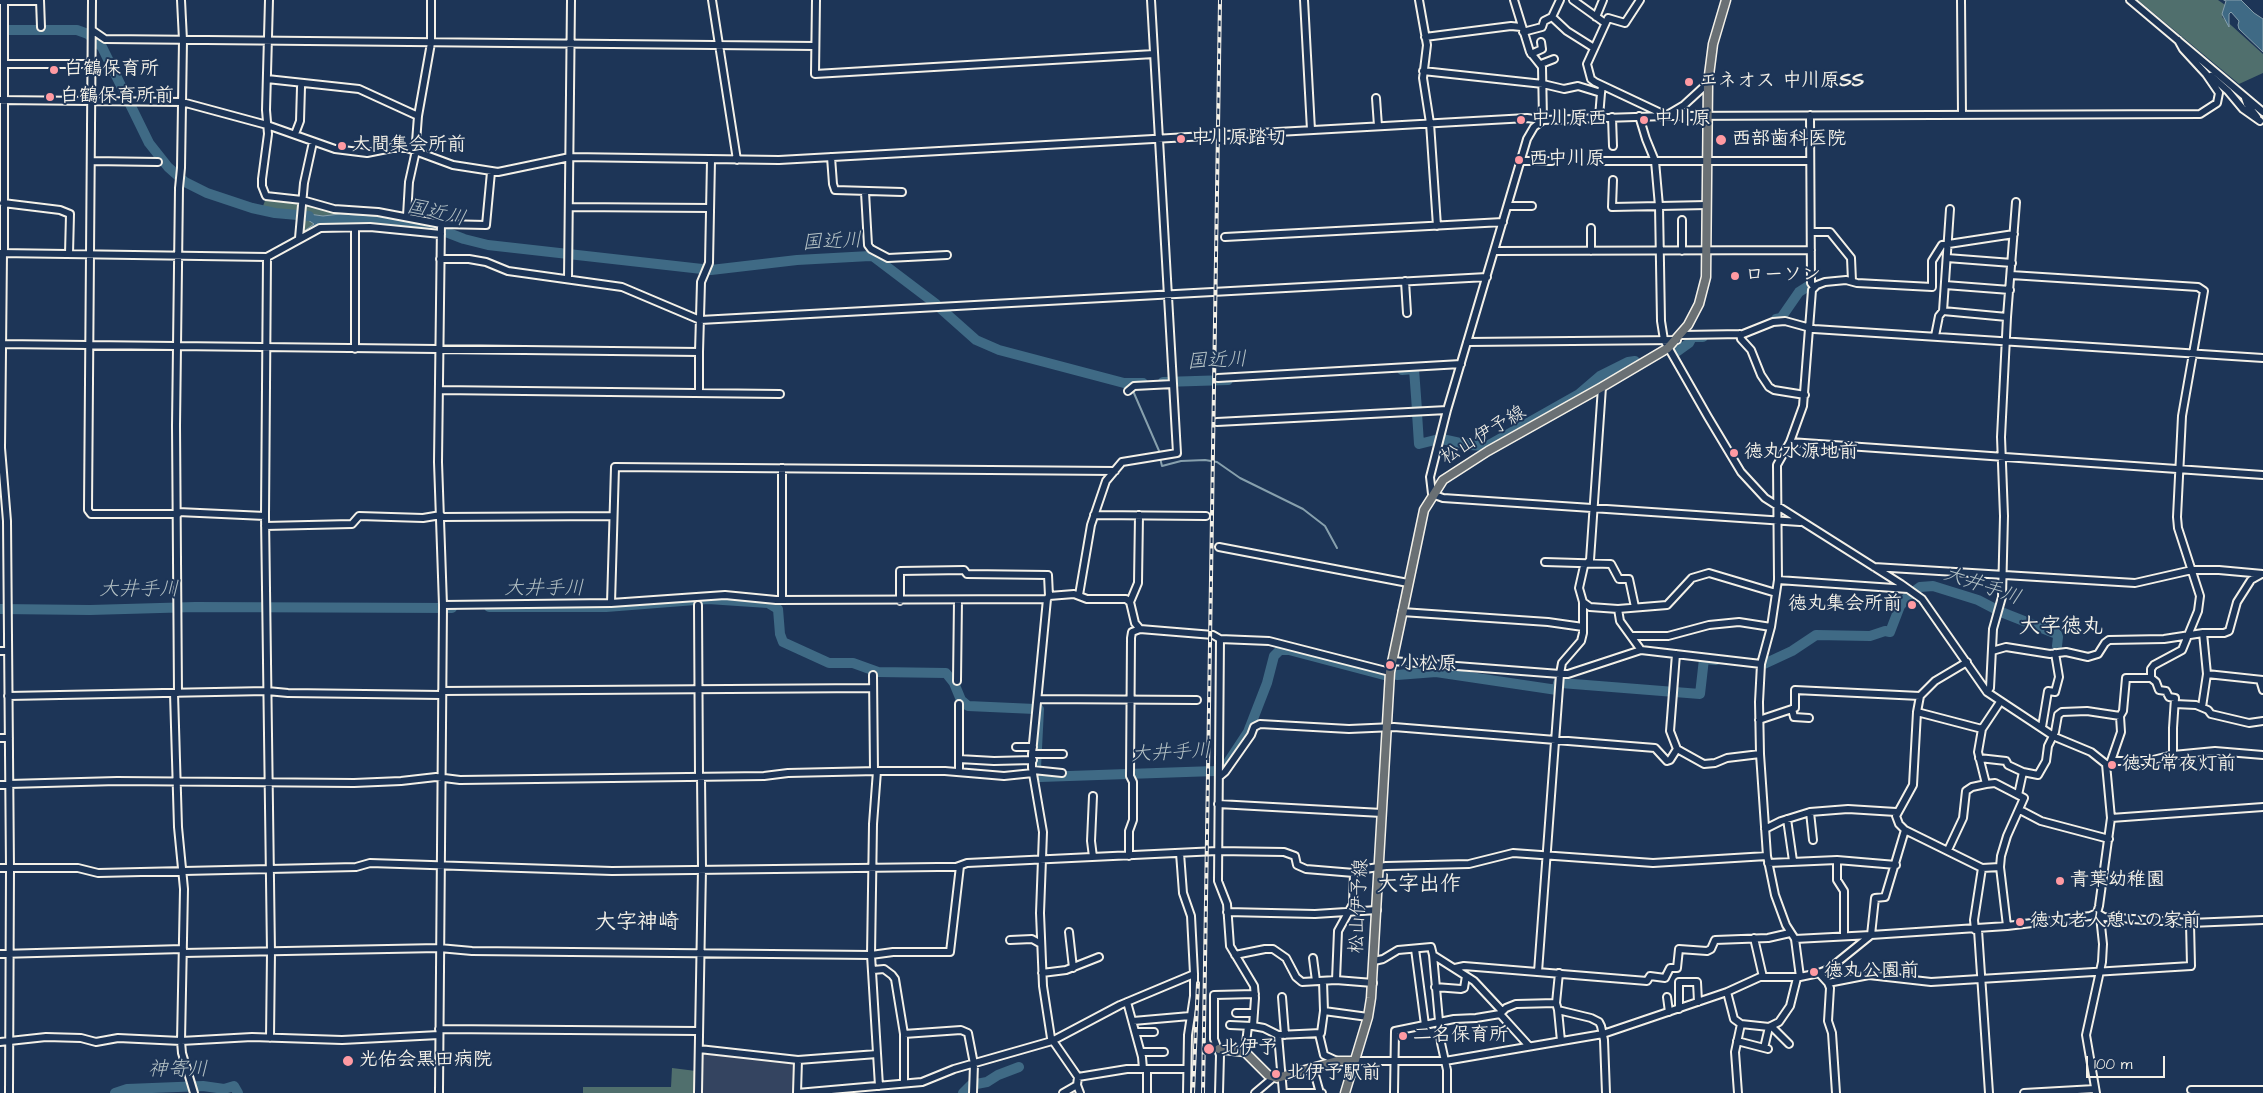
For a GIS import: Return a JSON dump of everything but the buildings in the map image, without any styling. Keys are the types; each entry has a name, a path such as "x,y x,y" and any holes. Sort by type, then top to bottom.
{"main road":[{"name":"松山伊予線","path":"1345,1093 1368,1017 1373,983 1390,672 1418,529 1424,510 1432,494 1443,480 1488,451 1668,348 1679,337 1694,314 1702,294 1708,251 1706,116 1708,83 1713,44 1726,0"},
{"path":"1219,1049 1245,1052 1268,1075 1278,1078 1337,1061 1354,1061"}],"street":[{"path":"0,0 40,1 41,27"},
{"path":"4,0 1,448 8,651 10,868 9,1093"},
{"path":"92,0 88,510 91,514 178,513 265,516"},
{"path":"181,0 183,40 177,346 177,782 178,827 183,870 181,1041 182,1053 194,1091"},
{"path":"269,0 268,134 262,179 266,196 302,200 334,209 407,216 441,229"},
{"path":"407,216 409,182 413,170 418,116 431,42 431,0"},
{"path":"568,279 571,0"},
{"path":"712,0 737,160"},
{"path":"816,0 815,74 1154,54"},
{"path":"1079,595 1094,515 1103,489 1115,471 1122,462 1177,453 1151,0"},
{"path":"1304,0 1311,130"},
{"path":"1420,0 1427,45 1423,71 1430,123 1437,226"},
{"path":"1514,0 1522,30 1532,54 1541,64 1543,71 1543,120 1530,133 1467,342 1432,470 1430,482 1432,494 1443,498 1801,522"},
{"path":"1425,36 1511,26 1522,30 1542,27 1544,21 1552,17 1560,0"},
{"path":"1596,17 1603,0"},
{"path":"1602,90 1591,79 1587,64 1608,18 1625,23 1640,0"},
{"path":"1961,0 1962,115"},
{"path":"2130,0 2263,112"},
{"path":"1575,1 1605,24"},
{"path":"1552,17 1567,31 1594,48"},
{"path":"92,34 105,39 815,46"},
{"path":"2178,40 2183,49 2206,74 2228,91 2243,109 2261,122"},
{"path":"1532,54 1542,49 1541,42"},
{"path":"1541,64 1554,59"},
{"path":"4,64 92,64"},
{"path":"1423,71 1543,84 1564,89 1578,86 1602,90 1666,116"},
{"path":"2,100 182,102 267,125 335,149 375,153 396,147 415,150 453,165 491,172 570,157 737,160 831,157 1526,118 1543,120 1640,116 2200,114 2217,103 2220,96 2206,74"},
{"path":"267,79 359,89 418,116"},
{"path":"1666,116 1684,105 1708,83"},
{"path":"295,134 300,121 301,87"},
{"path":"1599,117 1602,90"},
{"path":"2245,96 2247,104 2261,122"},
{"path":"1376,98 1378,126"},
{"path":"1640,116 1646,139 1655,161 1659,206 1661,321 1664,340 1741,472 1754,489 1777,507 1873,566 1922,599 1987,692 2053,735 2091,752 2109,763 2149,761 2215,751 2263,755"},
{"path":"1727,992 1736,1022 1770,1026 1779,1022 1787,1013 1794,996 1798,978 1795,940 1790,933 1775,895 1768,859 1764,829 1759,720 1762,664 1771,627 1778,580 1776,465 1790,442 1804,406 1805,395 1809,327 1814,287 1811,283 1810,250 1810,116"},
{"path":"1612,117 1613,146"},
{"path":"299,238 302,200 313,142"},
{"path":"831,157 835,190 902,192"},
{"path":"699,393 701,282 706,269 711,160"},
{"path":"92,161 158,162"},
{"path":"1521,161 1552,161"},
{"path":"1604,161 1810,161"},
{"path":"2,254 267,257 320,228 412,230 486,225 491,172"},
{"path":"1612,180 1612,207 1707,204"},
{"path":"865,192 868,245 871,249 888,258 947,255"},
{"path":"1987,692 1990,688 1993,629 2002,597 2004,516 2001,458 2002,403 2016,202"},
{"path":"4,203 50,209 70,214 70,254"},
{"path":"569,206 710,208"},
{"path":"1508,206 1532,206"},
{"path":"1935,336 1939,316 1943,311 1950,209"},
{"path":"1682,220 1682,251"},
{"path":"1225,237 1503,222"},
{"path":"355,228 355,349"},
{"path":"1591,228 1591,251"},
{"path":"440,1093 440,778 443,605 438,462 441,229"},
{"path":"1810,232 1830,232 1852,261 1852,281"},
{"path":"1814,287 1826,282 1852,281 1932,287 1932,261 1940,247 1948,244 2014,234"},
{"path":"1495,251 1810,250"},
{"path":"267,257 265,526 270,782 270,1038"},
{"path":"1947,258 2012,263"},
{"path":"440,259 469,259 486,262 508,271 622,287 700,320 1487,277"},
{"path":"2011,275 2202,288 2205,294 2182,416 2179,470 2178,528 2200,596 2198,611 2182,650 2152,667 2151,678"},
{"path":"1405,281 1407,312"},
{"path":"1945,284 2010,290"},
{"path":"1943,311 2007,317"},
{"path":"1467,342 1664,340 1679,337 1741,336 1778,321 1809,327 2263,358"},
{"path":"1741,336 1751,350 1761,375 1769,387 1774,390 1805,395"},
{"path":"1,344 699,352"},
{"path":"1218,378 1461,364"},
{"path":"1128,391 1134,386 1173,384"},
{"path":"1538,972 1560,674 1562,663 1581,641 1583,602 1579,588 1586,564 1590,560 1602,387"},
{"path":"439,390 780,394"},
{"path":"1217,422 1447,410"},
{"path":"1790,442 2263,475"},
{"path":"611,604 615,467 1115,471"},
{"path":"782,468 782,599"},
{"path":"1432,470 1434,476 1443,480"},
{"path":"1094,515 1206,516"},
{"path":"1139,515 1138,583 1130,602 1135,623 1140,629"},
{"path":"265,526 352,524 359,516 424,518 441,516 614,516"},
{"path":"1219,546 1408,583"},
{"path":"1544,562 1610,564 1619,579 1629,579 1635,607"},
{"path":"1873,566 2135,583 2192,570 2219,570 2262,574"},
{"path":"900,601 900,571 964,570 967,574 1048,575 1048,598 1034,754 1042,824 1042,973 1048,1027 1052,1042 1078,1077 1077,1085 1080,1093"},
{"path":"1583,602 1590,607 1618,609 1667,604 1692,578 1709,573 1776,593"},
{"path":"1992,651 2006,647 2055,653 2066,652 2088,658 2098,654 2109,640 2164,639 2203,633 2224,633 2229,631 2238,602 2251,580 2262,574"},
{"path":"1778,580 1908,589"},
{"path":"443,605 611,604 725,595 782,599 900,601 1048,598 1079,595 1087,599 1121,598 1130,602"},
{"path":"957,681 958,600"},
{"path":"698,606 702,868 698,1093"},
{"path":"1618,609 1620,620 1641,650"},
{"path":"1402,612 1548,622 1583,627"},
{"path":"1633,636 1668,636 1709,625 1739,622 1771,627"},
{"path":"1129,856 1129,831 1133,820 1133,782 1130,776 1131,634 1140,629 1213,635 1220,638 1270,641 1390,672"},
{"path":"2202,707 2207,674 2203,633"},
{"path":"1220,638 1218,881 1226,904 1228,941 1252,982 1256,994 1254,1013 1245,1052"},
{"path":"1392,661 1568,674 1633,651 1641,650 1762,664"},
{"path":"0,651 8,651"},
{"path":"2042,727 2048,691 2055,692 2059,677 2055,653"},
{"path":"1676,654 1670,731 1677,749 1704,764 1715,763 1727,758 1760,754"},
{"path":"1967,662 1935,681 1920,696 1917,712 1913,785 1896,812 1896,820 1905,830 1982,868 2000,867"},
{"path":"2207,674 2262,680 2263,690"},
{"path":"873,675 875,771 872,824 872,954 878,1086"},
{"path":"2024,1093 2095,1091 2086,1035 2100,972 2103,944 2098,915 2110,839 2109,763 2121,732 2120,716 2123,711 2126,678 2151,678 2156,682 2159,690 2166,691 2169,697 2175,698 2173,756"},
{"path":"8,696 267,691 288,693 442,693 872,688"},
{"path":"1759,720 1795,708 1795,690 1920,696"},
{"path":"1038,699 1197,700"},
{"path":"1986,784 1979,758 1982,729 2000,702"},
{"path":"959,704 959,772"},
{"path":"2176,704 2202,707 2211,714 2249,722 2263,721"},
{"path":"1792,709 1794,718 1809,718"},
{"path":"1979,758 2006,761 2008,765 2023,772 2038,775 2046,761 2056,718 2062,712 2087,711 2120,716"},
{"path":"1917,712 1982,729"},
{"path":"1219,773 1225,772 1257,725 1349,729 1394,727 1655,748 1667,761 1670,760 1677,749"},
{"path":"0,738 9,738"},
{"path":"1016,748 1034,754"},
{"path":"959,758 994,761 1034,754 1063,754"},
{"path":"0,785 117,781 354,783 440,778 460,780 875,771 959,772 1004,776 1035,771 1062,773"},
{"path":"2018,795 2023,772"},
{"path":"1948,850 1963,818 1966,790 1972,787 1995,783 2024,798 2020,810 2006,836 2002,851 2000,867 2007,926"},
{"path":"1093,796 1091,841 1093,857"},
{"path":"1218,804 1382,813"},
{"path":"2111,818 2263,807"},
{"path":"1764,829 1810,812 1848,810 1896,812"},
{"path":"2020,810 2041,821 2110,839"},
{"path":"1810,812 1813,840"},
{"path":"1787,819 1793,861"},
{"path":"1354,1061 1445,1061 1602,1034 1727,992 1751,980 1764,977 1798,978 1820,973 1829,969 1871,935 1874,898 1885,897 1905,830"},
{"path":"0,868 78,868 98,873 356,867 370,863 612,871 702,868 960,866 967,863 1042,861 1217,851 1284,852 1296,861 1300,868 1354,873 1358,870 1379,867 1469,864 1512,853 1653,863 1768,859 1793,861 1837,860 1896,865"},
{"path":"1180,853 1183,893 1191,916 1194,974 1186,1093"},
{"path":"1837,860 1837,880 1844,891 1844,936"},
{"path":"0,954 183,951 271,952 439,948 472,951 700,953 872,954 950,952 960,866"},
{"path":"1982,868 1974,920 1982,979 1989,1093"},
{"path":"1336,980 1338,931 1353,904 1354,873"},
{"path":"1227,912 1347,912 1376,910"},
{"path":"1795,940 1976,930 2098,915 2190,923 2263,920"},
{"path":"1828,982 1869,975 1931,982 2191,966 2190,923"},
{"path":"1070,932 1073,968"},
{"path":"1455,968 1464,966 1647,981 1650,976 1665,978 1670,968 1677,968 1679,949 1707,951 1711,949 1715,940 1768,938 1790,933"},
{"path":"1754,938 1764,977"},
{"path":"1010,940 1032,940 1041,944"},
{"path":"1374,961 1383,959 1398,950 1431,947 1447,1093"},
{"path":"1235,955 1265,948 1273,949 1286,958 1299,981 1336,980 1373,983"},
{"path":"1415,949 1425,1025"},
{"path":"1433,955 1474,981 1529,1046"},
{"path":"1042,973 1073,968 1099,957"},
{"path":"1314,958 1324,1011 1321,1033 1319,1034 1324,1055 1337,1061"},
{"path":"873,970 884,969 895,979 904,1034 904,1083"},
{"path":"1558,973 1556,1003 1560,1041"},
{"path":"1820,973 1828,982 1831,999 1828,1021 1832,1033 1836,1093"},
{"path":"798,1060 797,1093 922,1082 974,1064 1052,1042 1127,1002 1194,974"},
{"path":"1435,987 1464,988 1466,976"},
{"path":"1679,1009 1678,982 1697,982 1698,1002"},
{"path":"1219,1093 1219,1049 1214,1039 1214,994 1256,994"},
{"path":"1282,997 1286,1007 1281,1035 1278,1078 1283,1093 1321,1093 1313,1068"},
{"path":"1667,997 1669,1012"},
{"path":"1127,1002 1145,1069 1147,1093"},
{"path":"1394,1093 1395,1031 1454,1019 1476,1018 1501,1013 1516,1004 1556,1003"},
{"path":"1558,1010 1581,1015 1599,1022 1602,1034 1606,1093"},
{"path":"1324,1011 1368,1017"},
{"path":"1236,1013 1254,1013"},
{"path":"1133,1021 1190,1016"},
{"path":"1738,1093 1735,1052 1741,1024"},
{"path":"1230,1025 1264,1028 1281,1035 1319,1034"},
{"path":"1770,1026 1789,1044"},
{"path":"1737,1041 1766,1049 1770,1026"},
{"path":"0,1042 46,1037 81,1038 96,1042 118,1038 181,1041 230,1037 342,1040 439,1032 698,1031"},
{"path":"904,1034 965,1031 968,1033 974,1064 973,1088"},
{"path":"1136,1032 1154,1032"},
{"path":"699,1049 798,1060 877,1054"},
{"path":"1141,1052 1164,1052"},
{"path":"1078,1077 1111,1070 1187,1069"},
{"path":"1255,1093 1278,1078"},
{"path":"1063,1093 1077,1085"},
{"path":"2191,1090 2263,1090"}],"shaded area":[{"path":"2224,0 2241,0 2263,19 2263,52 2239,29 2239,21 2231,12 2229,14 2229,27 2222,14 2226,1"},
{"path":"302,213 323,216 340,214 392,217 431,223 440,227 436,231 377,224 331,224 324,225 301,236 300,234 314,224 302,216"},
{"path":"703,1052 795,1063 795,1093 700,1093"}],"green space":[{"path":"2138,0 2218,0 2228,7 2222,17 2263,54 2263,73 2239,84"},
{"path":"266,198 382,214 439,232 324,227 301,236 302,211 279,210 263,206"},
{"path":"672,1068 696,1071 696,1093 583,1093 583,1087 671,1087"}],"waterway":[{"name":"国近川","path":"0,30 77,30 88,34 102,47 149,143 168,167 185,182 207,193 252,208 275,213 309,216"},
{"name":"国近川","path":"433,227 464,239 488,245 711,270 797,260 870,256 874,257 936,304"},
{"name":"国近川","path":"1776,319 1781,318 1799,292 1810,285"},
{"name":"国近川","path":"940,308 976,340 999,350 1124,383 1143,383"},
{"name":"国近川","path":"1675,353 1689,343 1692,337 1703,337"},
{"name":"国近川","path":"1442,439 1469,445 1487,446 1579,394 1600,376 1628,362 1635,361"},
{"name":"国近川","path":"1402,370 1414,369 1417,410"},
{"name":"国近川","path":"1163,382 1228,380"},
{"path":"1130,384 1160,453"},
{"name":"国近川","path":"1417,413 1419,444 1435,440"},
{"path":"1160,458 1162,466 1181,461 1205,460 1217,462 1240,478 1303,509 1325,526 1337,548"},
{"name":"大井手川","path":"1764,664 1792,651 1816,635 1870,636 1885,631 1890,632 1900,606 1909,595 1920,587 1933,586 1978,600 2001,612 2057,634 2057,646"},
{"name":"大井手川","path":"489,607 606,607 708,599 768,603 778,609 780,634 783,642 829,663 853,663 878,672 946,673 954,683 961,700 968,706 1035,709"},
{"name":"大井手川","path":"0,609 90,610 195,607 452,608"},
{"name":"大井手川","path":"1039,709 1036,768 1040,777 1215,771 1225,767 1248,732 1267,683 1274,656 1280,650 1289,650 1384,675"},
{"name":"大井手川","path":"1561,683 1700,694 1704,659 1716,660"},
{"name":"大井手川","path":"1397,675 1436,672 1557,690 1558,683"},
{"name":"神寄川","path":"963,1093 971,1085 987,1082 998,1075 1019,1067"},
{"name":"神寄川","path":"115,1093 127,1089 203,1086 224,1089 234,1086 238,1093"}],"railway":[{"path":"1203,1093 1220,0"},
{"path":"1193,1093 1198,983"}],"place":[{"name":"白鶴保育所","path":"54,70"},
{"name":"エネオス 中川原SS","path":"1689,82"},
{"name":"白鶴保育所前","path":"50,97"},
{"name":"中川原西","path":"1521,120"},
{"name":"中川原","path":"1644,120"},
{"name":"中川原踏切","path":"1181,139"},
{"name":"西部歯科医院","path":"1721,140"},
{"name":"大間集会所前","path":"342,146"},
{"name":"西中川原","path":"1519,160"},
{"name":"ローソン","path":"1735,276"},
{"name":"徳丸水源地前","path":"1734,453"},
{"name":"徳丸集会所前","path":"1912,605"},
{"name":"小松原","path":"1390,665"},
{"name":"徳丸常夜灯前","path":"2112,765"},
{"name":"青葉幼稚園","path":"2060,881"},
{"name":"徳丸老人憩いの家前","path":"2020,922"},
{"name":"徳丸公園前","path":"1814,972"},
{"name":"二名保育所","path":"1403,1036"},
{"name":"北伊予","path":"1209,1049"},
{"name":"光佑会黒田病院","path":"348,1061"},
{"name":"北伊予駅前","path":"1276,1074"}],"district":[{"name":"大字徳丸","path":"2061,628"},
{"name":"大字出作","path":"1419,886"},
{"name":"大字神崎","path":"637,924"}]}
